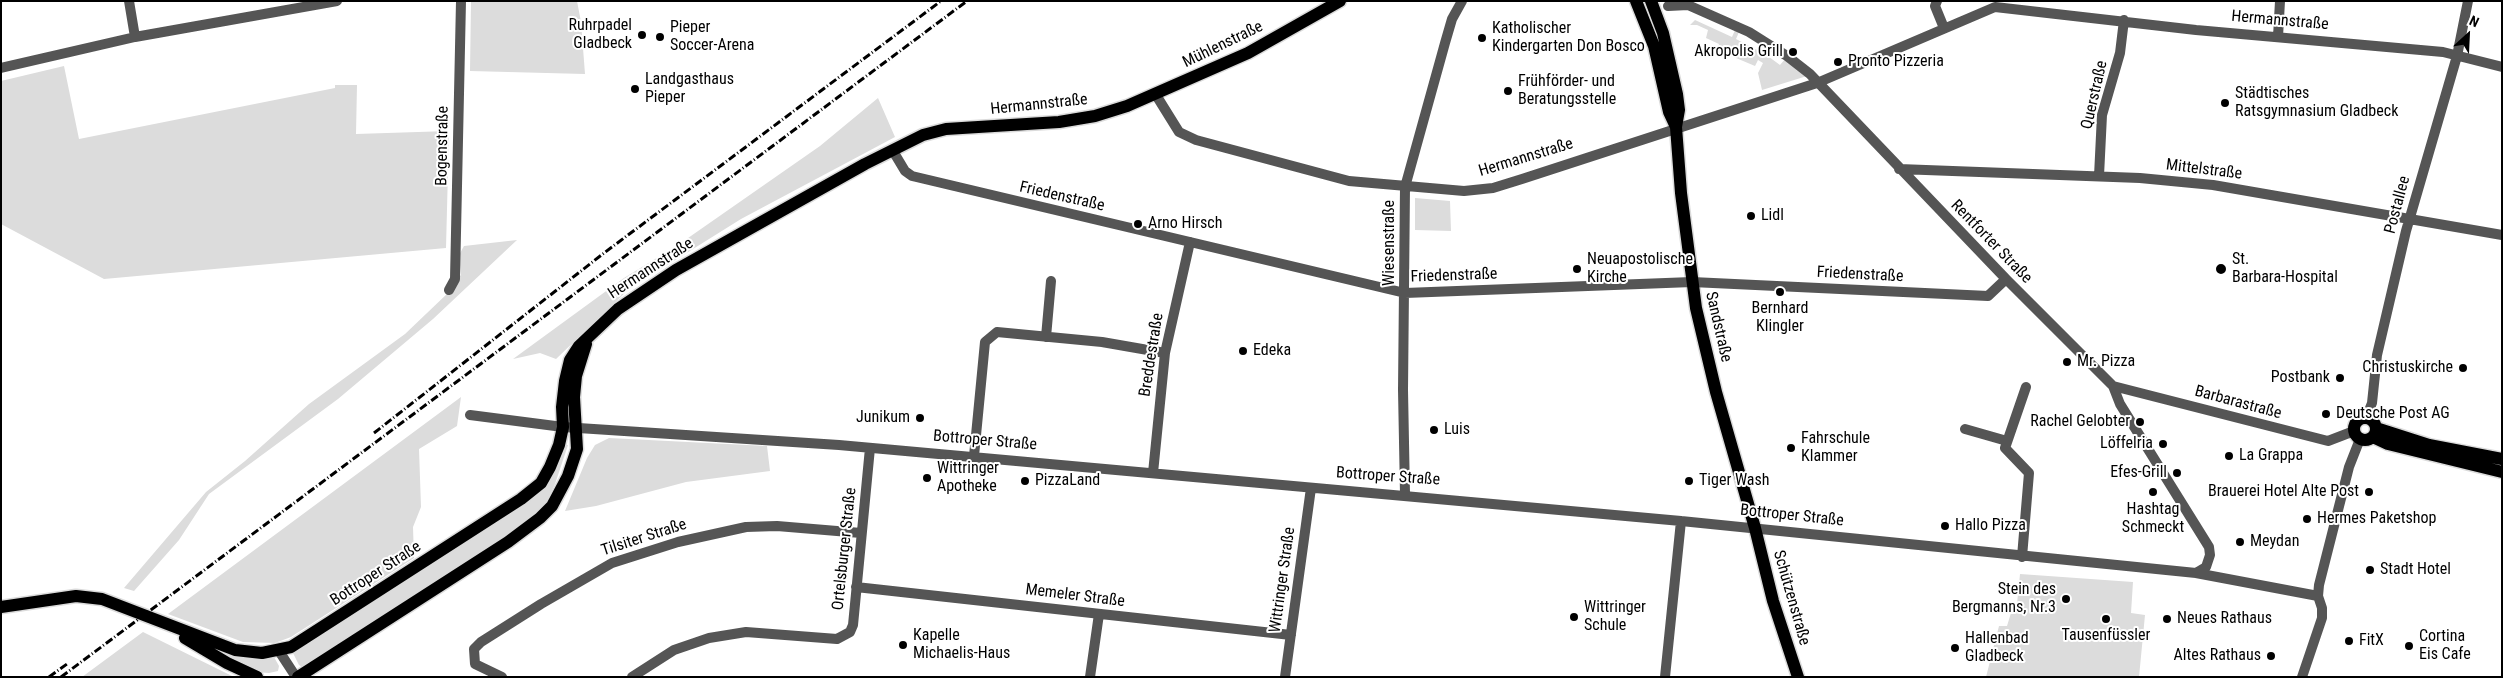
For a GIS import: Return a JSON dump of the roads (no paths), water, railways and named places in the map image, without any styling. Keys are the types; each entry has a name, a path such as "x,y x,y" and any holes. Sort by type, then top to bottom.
{"main road":[{"name":"Mühlenstraße","path":"1302,22 1326,1"},
{"name":"Mühlenstraße","path":"1156,95 1248,53 1340,1"},
{"name":"Sandstraße","path":"1636,1 1654,46 1669,112 1676,127"},
{"name":"Sandstraße","path":"1651,1 1663,33 1677,94 1679,110 1676,127 1681,194 1692,282 1716,392 1755,528"},
{"name":"Hermannstraße","path":"562,427 563,398 570,360 578,346 618,309 676,270 732,237 923,135 940,131 1059,122 1094,116 1156,95"},
{"name":"Hermannstraße","path":"576,428 574,410 576,376 589,337"},
{"path":"2366,418 2359,419 2355,424 2366,434 2388,444 2502,472"},
{"name":"Bottroper Straße","path":"1,607 76,596 112,602 159,623 236,650 279,651 291,647 521,500 541,483 550,467 562,427"},
{"path":"297,677 508,542 540,518 552,506 568,476 576,450 576,428"},
{"path":"2366,434 2502,459"},
{"name":"Schützenstraße","path":"1755,528 1780,628 1798,677"},
{"name":"Bottroper Straße","path":"159,623 227,663 257,677"}],"street":[{"path":"129,1 135,38"},
{"path":"1,68 135,38 337,1"},
{"name":"Bogenstraße","path":"448,290 455,278 461,1"},
{"name":"Wiesenstraße","path":"1405,494 1405,187 1452,19 1462,1"},
{"path":"1937,1 1935,6 1944,28"},
{"path":"2278,37 2280,1"},
{"name":"Postallee","path":"2366,418 2372,403 2379,347 2409,219 2457,56 2468,1"},
{"name":"Hermannstraße","path":"1156,95 1180,132 1196,140 1349,181 1464,191 1493,188 1676,127 1817,83 1875,60 1989,9 2012,4 2124,20 2278,37 2414,49 2457,56 2502,67"},
{"name":"Rentforter Straße","path":"1668,6 1688,6 1749,32 1787,56 1817,83 2006,279 2113,386 2120,404 2208,547 2210,555 2206,567 2196,573"},
{"name":"Querstraße","path":"2099,176 2102,115 2120,53 2124,20"},
{"name":"Friedenstraße","path":"893,150 904,171 912,176 1405,293 1692,282 1988,296 1994,293 2006,279"},
{"name":"Mittelstraße","path":"1899,169 2099,176 2214,185 2502,235"},
{"name":"Breddestraße","path":"1153,473 1165,353 1190,242"},
{"path":"1046,337 1051,281"},
{"path":"974,456 985,342 997,332 1102,342 1165,353"},
{"name":"Barbarastraße","path":"2113,386 2328,441 2366,434"},
{"path":"2022,557 2029,473 2005,448 2026,387"},
{"name":"Bottroper Straße","path":"470,414 562,427 974,456 1311,488 1405,494 1755,528 2022,557 2196,573 2318,596"},
{"path":"1965,429 2007,441"},
{"path":"2302,677 2322,618 2318,596 2349,468 2366,434"},
{"name":"Ortelsburger Straße","path":"632,677 674,650 709,638 730,634 763,633 837,639 844,637 850,632 853,625 870,448"},
{"name":"Wittringer Straße","path":"1285,677 1311,488"},
{"path":"1665,677 1681,521"},
{"name":"Tilsiter Straße","path":"502,677 475,664 474,649 481,642 541,604 612,563 678,542 746,527 777,526 861,533"},
{"name":"Memeler Straße","path":"856,587 1291,635"},
{"path":"1090,677 1099,614"},
{"path":"279,651 297,677"}],"railway":[{"path":"374,433 604,253 941,1"},
{"path":"61,677 967,1"},
{"path":"49,677 67,664"}],"place":[{"name":"Ruhrpadel Gladbeck","path":"642,35"},
{"name":"Pieper Soccer-Arena","path":"660,37"},
{"name":"Katholischer Kindergarten Don Bosco","path":"1482,38"},
{"name":"Akropolis Grill","path":"1793,52"},
{"name":"Pronto Pizzeria","path":"1838,62"},
{"name":"Landgasthaus Pieper","path":"635,89"},
{"name":"Frühförder- und Beratungsstelle","path":"1508,91"},
{"name":"Städtisches Ratsgymnasium Gladbeck","path":"2225,103"},
{"name":"Lidl","path":"1751,216"},
{"name":"Arno Hirsch","path":"1138,224"},
{"name":"Neuapostolische Kirche","path":"1577,269"},
{"name":"St. Barbara-Hospital","path":"2221,269"},
{"name":"Bernhard Klingler","path":"1780,292"},
{"name":"Edeka","path":"1243,351"},
{"name":"Mr. Pizza","path":"2067,362"},
{"name":"Christuskirche","path":"2463,368"},
{"name":"Postbank","path":"2340,378"},
{"name":"Deutsche Post AG","path":"2326,414"},
{"name":"Junikum","path":"920,418"},
{"name":"Rachel Gelobter","path":"2140,422"},
{"name":"Luis","path":"1434,430"},
{"name":"Löffelria","path":"2163,444"},
{"name":"Fahrschule Klammer","path":"1791,448"},
{"name":"La Grappa","path":"2229,456"},
{"name":"Efes-Grill","path":"2177,473"},
{"name":"Wittringer Apotheke","path":"927,478"},
{"name":"PizzaLand","path":"1025,481"},
{"name":"Tiger Wash","path":"1689,481"},
{"name":"Hashtag Schmeckt","path":"2153,492"},
{"name":"Brauerei Hotel Alte Post","path":"2369,492"},
{"name":"Hermes Paketshop","path":"2307,519"},
{"name":"Hallo Pizza","path":"1945,526"},
{"name":"Meydan","path":"2240,542"},
{"name":"Stadt Hotel","path":"2370,570"},
{"name":"Stein des Bergmanns, Nr.3","path":"2066,599"},
{"name":"Wittringer Schule","path":"1574,617"},
{"name":"Tausenfüssler","path":"2106,619"},
{"name":"Neues Rathaus","path":"2167,619"},
{"name":"FitX","path":"2349,641"},
{"name":"Kapelle Michaelis-Haus","path":"903,645"},
{"name":"Cortina Eis Cafe","path":"2409,646"},
{"name":"Hallenbad Gladbeck","path":"1955,648"},
{"name":"Altes Rathaus","path":"2271,656"}]}
